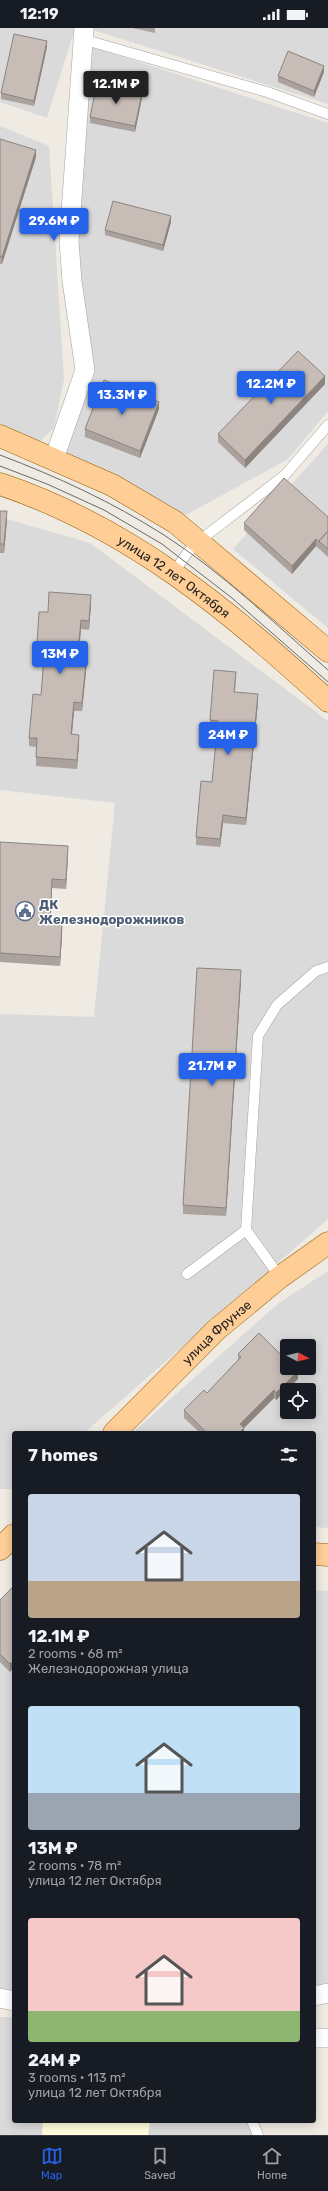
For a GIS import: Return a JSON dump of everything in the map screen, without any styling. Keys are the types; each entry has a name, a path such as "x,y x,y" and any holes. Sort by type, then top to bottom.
{"main road":[{"path":"0,436 112,485 175,522 200,541 328,651"},
{"name":"улица 12 лет Октября","path":"0,484 72,513 112,534 174,572 259,638 328,701"},
{"name":"улица Фрунзе","path":"116,1431 216,1330 280,1277 328,1243"},
{"path":"0,1530 12,1531"},
{"path":"0,1549 12,1537"},
{"path":"316,1554 328,1555"}],"street":[{"path":"54,459 85,370 72,281 69,241 83,33"},
{"path":"316,1996 328,1993"},
{"path":"316,2038 328,2038"}],"lane":[{"path":"83,33 267,92 328,114"},
{"path":"174,572 188,552 200,541 285,475 328,426"},
{"path":"280,1277 246,1230 258,1036 277,1005 316,971 328,967"},
{"path":"187,1274 246,1230"},
{"path":"253,2123 258,2135"}],"shaded area":[{"path":"0,28 75,28 47,118 0,102"},
{"path":"94,28 328,28 328,104 93,30"},
{"path":"92,47 328,123 328,411 288,459 166,526 65,454 82,383 70,144"},
{"path":"0,126 49,146 64,379 54,428 36,445 0,431"},
{"path":"328,444 328,628 233,549"},
{"path":"0,517 90,543 328,721 328,1219 86,1431 12,1431 12,1489 0,1489 0,1014 94,1017 115,803 0,790"},
{"path":"328,1271 328,1528 316,1527 316,1431 134,1431 279,1303"},
{"path":"12,1586 12,1991 0,1989 0,1600"},
{"path":"316,1590 328,1591 328,1990 316,1991"},
{"path":"0,2017 12,2017 12,2123 253,2123 254,2135 0,2135"},
{"path":"43,2123 150,2123 148,2135 42,2135"}],"building":[{"path":"14,34 47,41 34,101 1,93"},
{"path":"288,51 324,66 314,91 278,76"},
{"path":"97,83 142,93 135,126 90,117"},
{"path":"0,139 36,150 2,257 0,256"},
{"path":"113,201 171,216 163,245 105,230"},
{"path":"298,351 325,376 245,460 218,434"},
{"path":"104,380 159,402 140,451 85,429"},
{"path":"284,478 328,517 328,531 319,542 316,539 292,566 244,523"},
{"path":"0,511 7,511 4,544 0,544"},
{"path":"328,531 328,549 319,541"},
{"path":"49,592 91,595 89,621 81,620 78,652 87,653 82,703 74,702 71,734 79,735 77,760 36,757 37,738 29,738 33,694 41,695 44,658 36,657 39,612 48,612"},
{"path":"214,670 236,672 234,692 258,694 246,818 223,815 220,839 196,837 201,781 212,782 218,721 210,720"},
{"name":"ДК Железнодорожников","path":"0,842 68,846 66,880 52,879 50,924 62,925 60,957 0,953"},
{"path":"197,968 241,970 226,1208 183,1205"},
{"path":"259,1333 280,1354 280,1375 294,1375 286,1383 280,1383 280,1389 276,1393 274,1390 240,1424 244,1428 241,1431 205,1431 184,1410 204,1390 207,1393 241,1357 238,1354"},
{"path":"12,1588 12,1662 10,1664 0,1654 0,1600"}],"tram line":[{"path":"0,455 43,472 105,501 164,535 228,582 328,670"},
{"path":"0,466 47,484 104,510 162,544 232,598 328,682"}],"place":[{"name":"ДК Железнодорожников","path":"25,911"}]}
